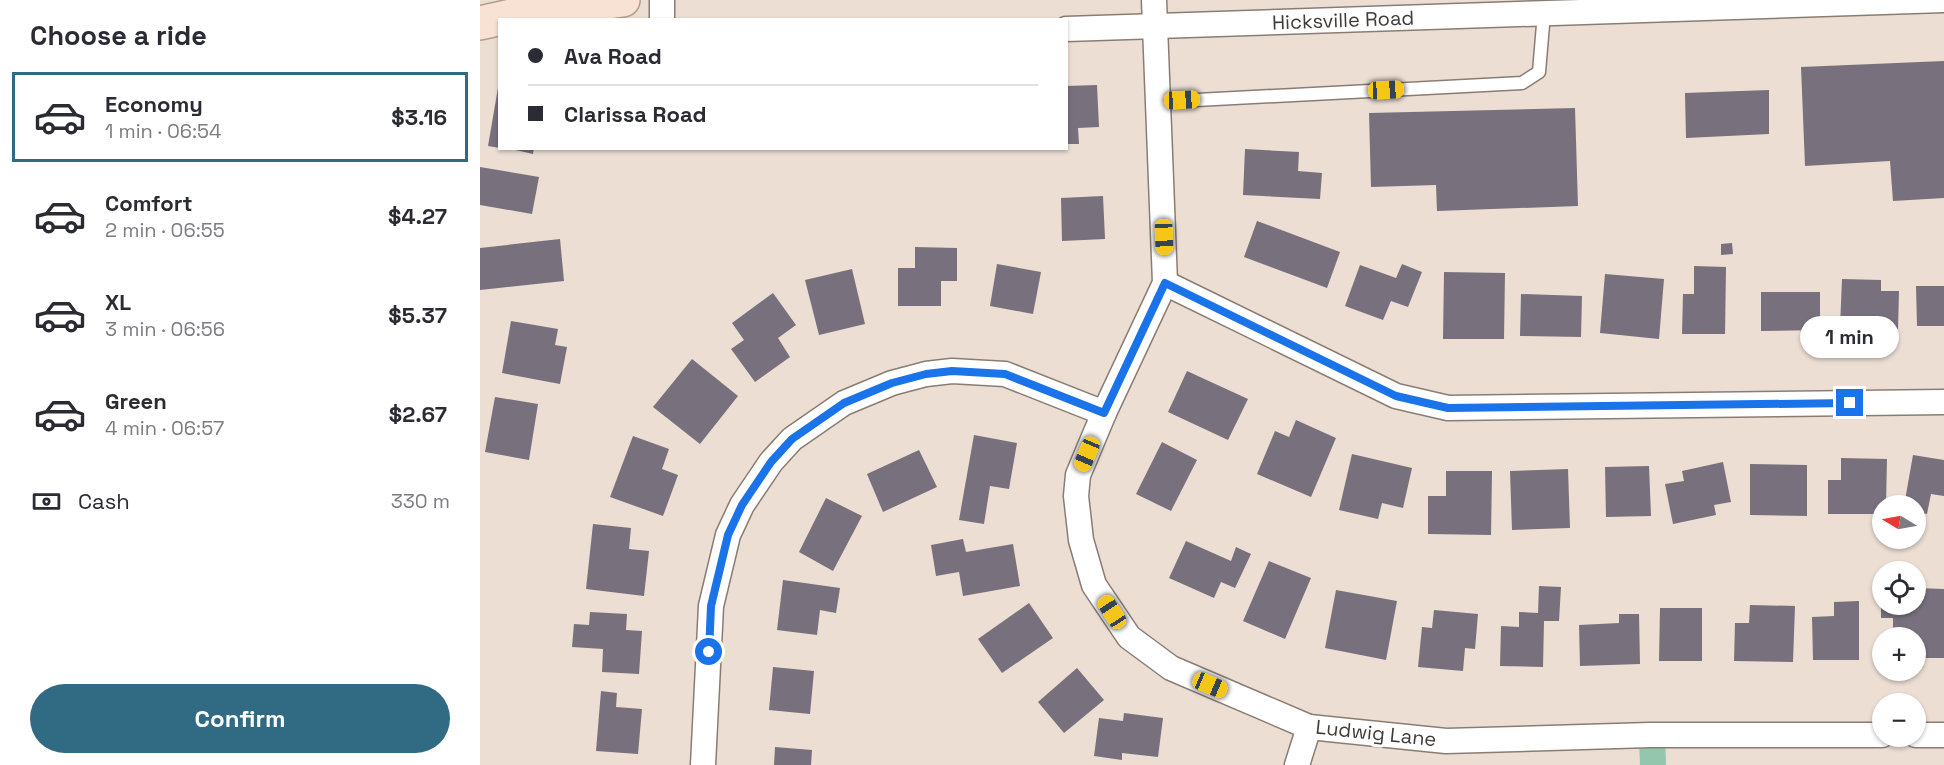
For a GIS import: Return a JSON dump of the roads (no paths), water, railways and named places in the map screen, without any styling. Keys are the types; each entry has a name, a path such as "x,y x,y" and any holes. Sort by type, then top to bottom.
{"main road":[{"path":"502,18 622,0"},
{"path":"480,23 498,19"}],"street":[{"path":"662,0 662,18"},
{"name":"Ludwig Lane","path":"1154,0 1165,283 1104,413 1078,475 1076,496 1082,540 1094,585 1129,637 1171,668 1309,727 1446,741 1650,735 1872,735"},
{"name":"Hicksville Road","path":"1068,29 1944,0"},
{"path":"1165,283 1396,396 1448,408 1944,402"},
{"path":"703,765 711,606 728,535 742,505 771,462 792,439 844,403 883,387 926,374 952,371 1005,374 1104,413"},
{"path":"1297,765 1309,727"},
{"path":"1926,735 1944,735"}],"lane":[{"path":"1159,102 1522,83 1539,72 1544,14"}]}
